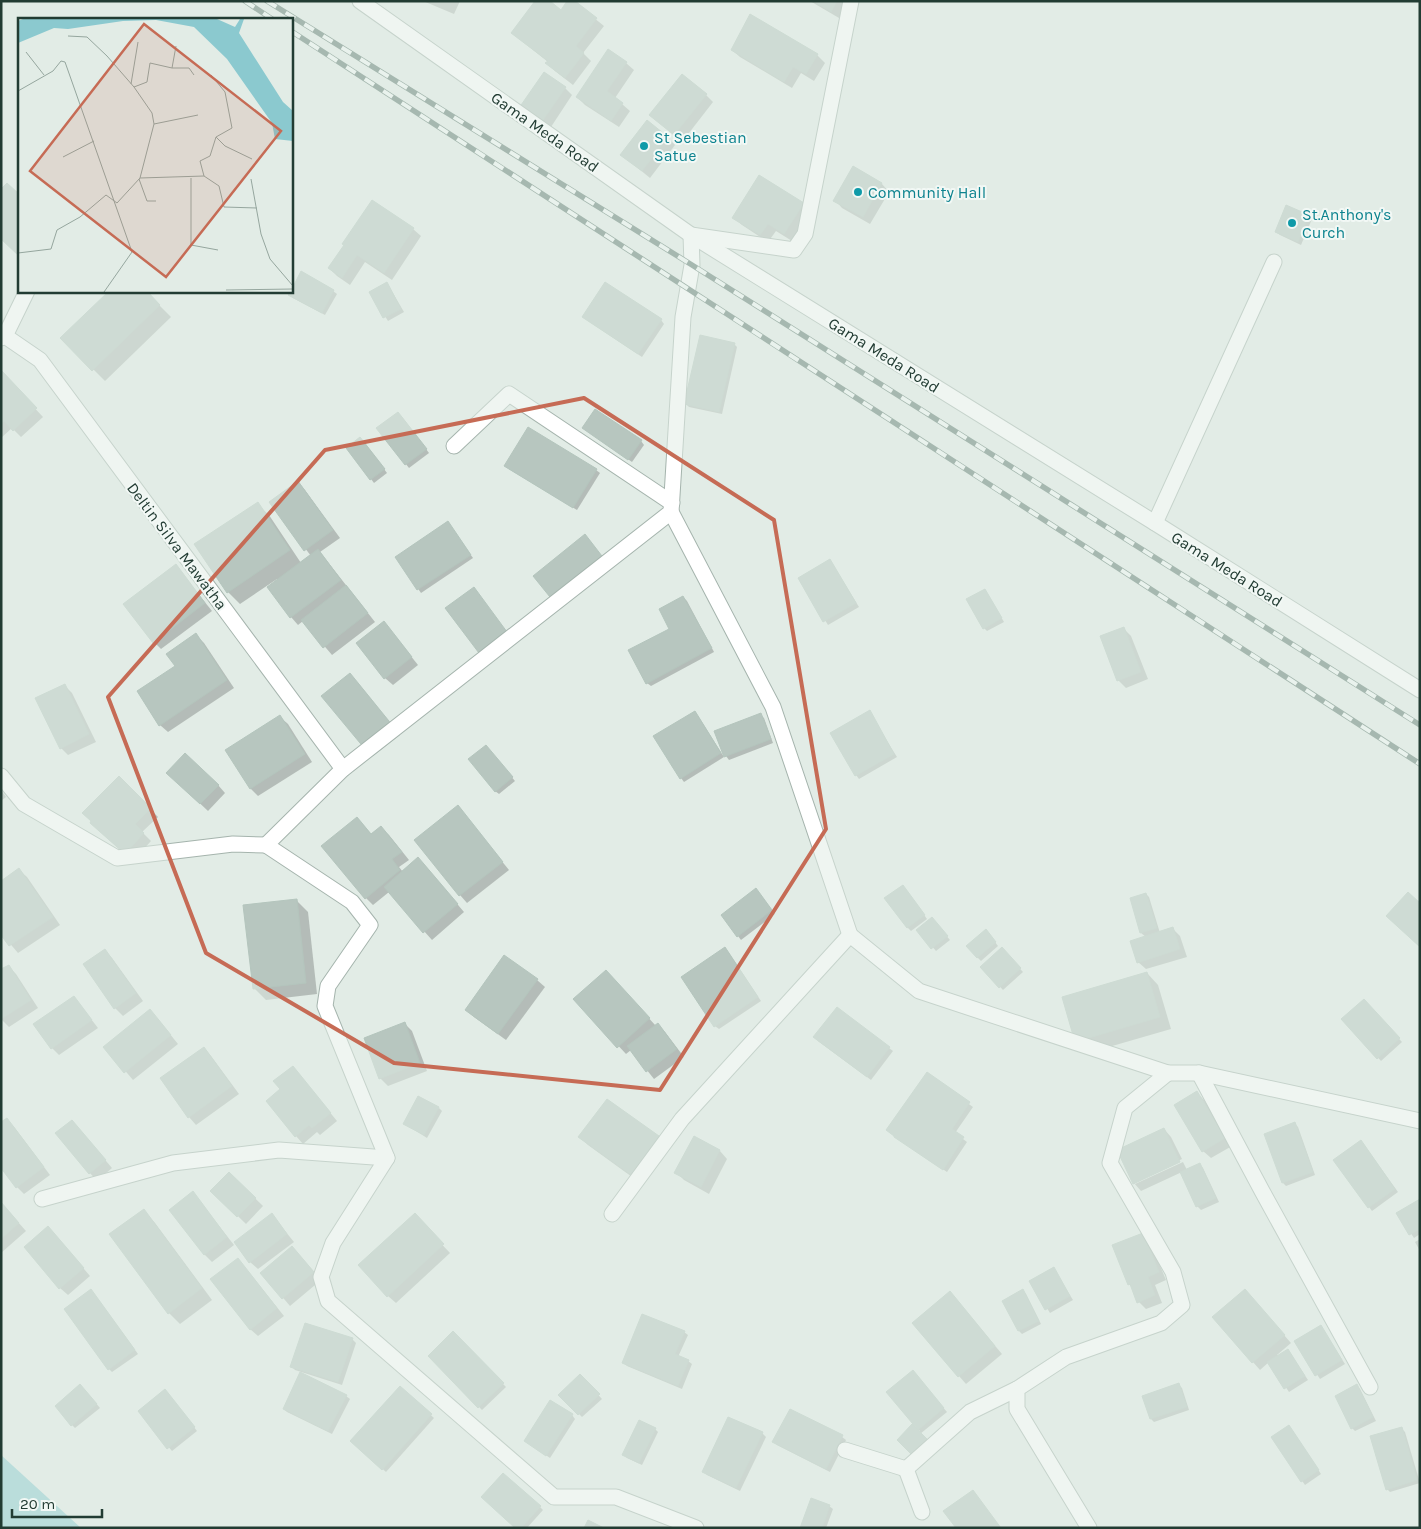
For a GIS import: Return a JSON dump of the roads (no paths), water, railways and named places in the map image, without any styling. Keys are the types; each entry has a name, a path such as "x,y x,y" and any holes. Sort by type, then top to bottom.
{"street":[{"name":"Gama Meda Road","path":"360,1 690,235 1155,523 1420,690"},
{"path":"266,845 343,769 671,507 683,317 692,265 690,235 794,250 805,234 851,1"},
{"path":"1155,523 1274,262"},
{"path":"3,337 26,292"},
{"name":"Deltin Silva Mawatha","path":"3,337 40,360 343,769"},
{"path":"454,446 509,394 671,507 773,707 850,935 919,991 1168,1073 1199,1073 1420,1121"},
{"path":"1,776 24,804 117,858 233,844 266,845 352,902 370,925 328,986 325,1006 387,1158"},
{"path":"612,1214 682,1119 850,935"},
{"path":"906,1469 970,1412 1017,1389 1066,1357 1161,1323 1182,1305 1174,1272 1110,1163 1125,1108 1168,1073"},
{"path":"1199,1073 1370,1387"},
{"path":"42,1199 173,1163 279,1150 387,1158"},
{"path":"387,1158 333,1244 322,1276 328,1301 554,1496 616,1497 696,1528"},
{"path":"1017,1389 1017,1409 1089,1528"},
{"path":"845,1450 906,1469"},
{"path":"906,1469 922,1512"}],"water":[{"path":"1,1455 81,1528 1,1528"}],"railway":[{"path":"245,1 270,18"},
{"path":"267,1 692,265 1420,725"},
{"path":"292,32 1420,764"}],"place":[{"name":"St Sebestian Satue","path":"644,146"},
{"name":"Community Hall","path":"858,192"},
{"name":"St.Anthony's Curch","path":"1292,223"}]}
